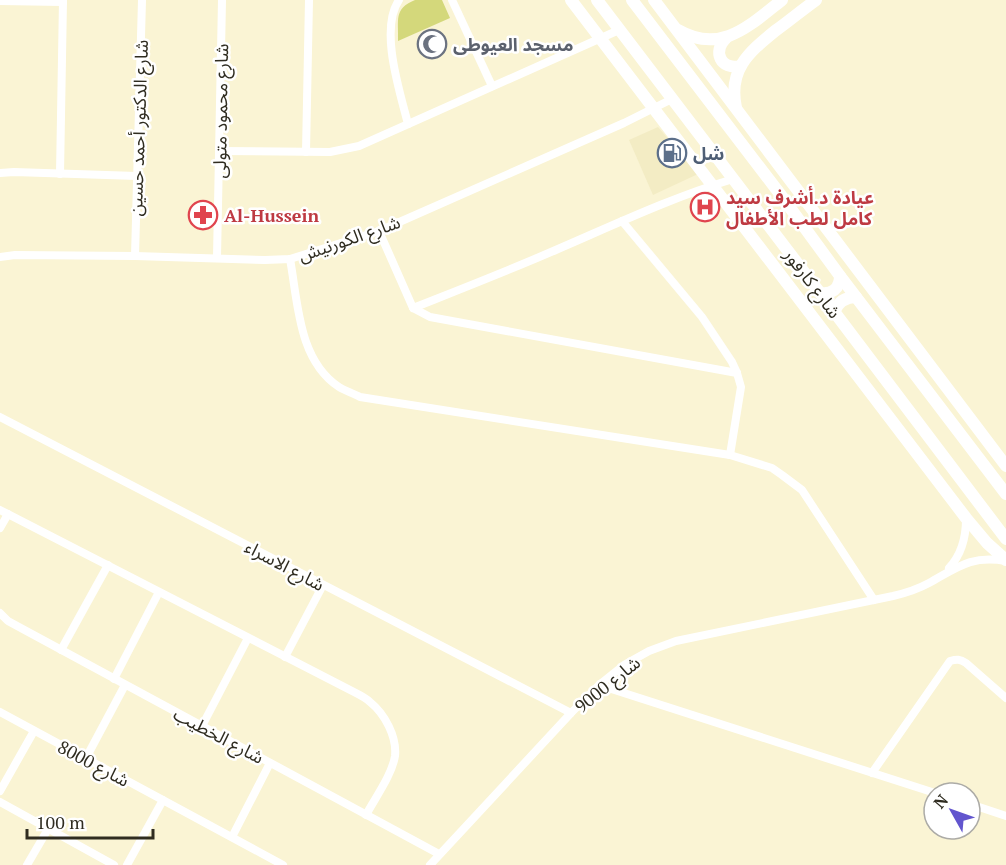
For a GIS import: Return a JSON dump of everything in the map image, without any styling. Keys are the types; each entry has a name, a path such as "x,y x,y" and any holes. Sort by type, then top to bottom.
{"street":[{"name":"شارع الدكتور أحمد حسين","path":"135,256 142,0"},
{"name":"شارع محمود متولى","path":"218,258 222,0"},
{"path":"306,152 309,0"},
{"path":"399,0 393,15 392,56 408,124"},
{"path":"452,0 492,86"},
{"path":"571,0 966,518 987,543 1006,560"},
{"name":"شارع كارفور","path":"597,0 1006,539"},
{"name":"شارع كارفور","path":"632,0 1006,494"},
{"path":"654,0 1006,466"},
{"path":"740,66 729,66 720,59 718,53 721,42 743,30 783,0"},
{"path":"736,109 735,83 744,59 755,47 816,0"},
{"path":"0,1 63,1 60,174"},
{"path":"675,29 705,40 726,38"},
{"path":"219,151 330,152 359,146 619,30"},
{"name":"شارع الكورنيش","path":"0,257 15,255 290,259 379,231 624,123 672,99"},
{"path":"780,194 781,167"},
{"path":"0,173 137,176"},
{"path":"413,309 622,221 734,179"},
{"path":"622,221 702,317 727,351 741,387 730,454"},
{"path":"379,231 413,309 430,317 737,373"},
{"path":"290,259 302,330 309,352 322,372 339,387 360,397 730,454 772,468 802,490 874,600"},
{"path":"820,292 829,293 836,289 840,276"},
{"path":"834,312 842,300 856,297"},
{"path":"930,366 939,406"},
{"path":"912,414 913,449"},
{"name":"شارع الاسراء","path":"0,417 571,713"},
{"path":"0,528 4,512 354,692 371,703 384,718 392,736 395,755 389,774 366,815"},
{"path":"945,573 959,554 964,542 966,518"},
{"name":"شارع 9000","path":"430,865 599,685 624,665 649,651 676,640 912,591 957,566 969,562 982,559 1006,560"},
{"path":"61,650 108,565"},
{"path":"285,657 323,585"},
{"path":"114,679 159,592"},
{"name":"شارع الخطيب","path":"0,613 8,621 439,854"},
{"path":"202,726 248,638"},
{"path":"872,773 950,661 956,659 966,663 1006,698"},
{"path":"86,758 125,685"},
{"path":"599,685 922,789"},
{"name":"شارع 8000","path":"0,712 283,865"},
{"path":"0,791 34,731"},
{"path":"232,837 270,763"},
{"path":"127,865 163,800"},
{"path":"0,802 114,865"},
{"path":"982,808 1006,816"},
{"path":"27,865 48,828"}],"shaded area":[{"path":"658,127 698,174 653,195 629,140"}],"green space":[{"path":"415,0 442,0 450,18 398,41 400,11"}],"place":[{"name":"مسجد العيوطى","path":"432,44"},
{"name":"شل","path":"672,153"},
{"name":"عيادة د.أشرف سيد كامل لطب الأطفال","path":"705,207"},
{"name":"Al-Hussein","path":"203,215"}]}
